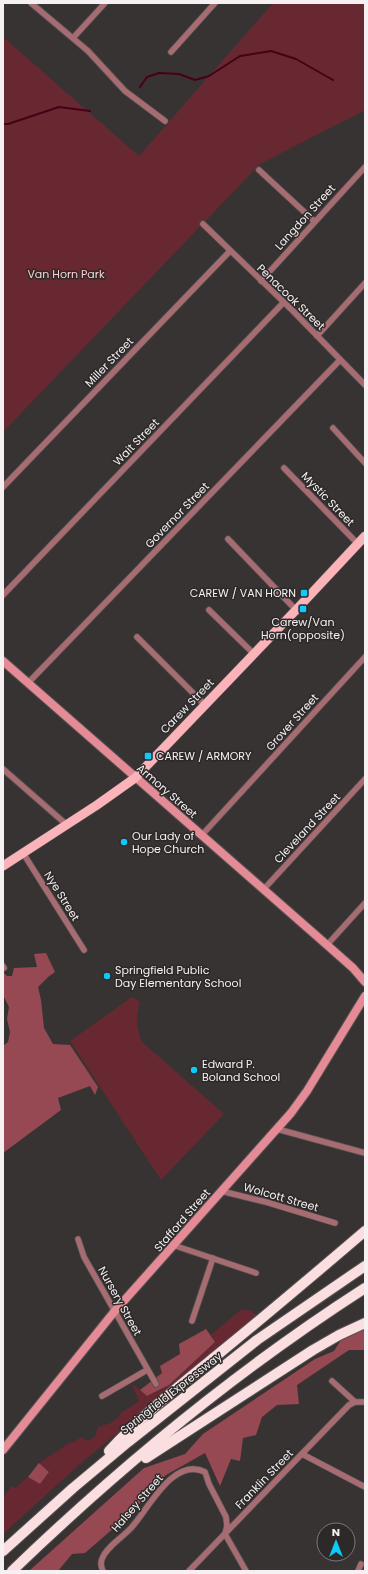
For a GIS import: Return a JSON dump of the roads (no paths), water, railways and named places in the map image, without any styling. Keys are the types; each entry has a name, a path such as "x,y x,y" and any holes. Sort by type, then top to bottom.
{"highway":[{"path":"80,1482 120,1439 172,1392 299,1288 365,1231"},
{"name":"Springfield Expressway","path":"3,1551 80,1482 128,1442 257,1340 365,1266"},
{"path":"12,1571 112,1479 265,1355 365,1288"},
{"path":"112,1479 186,1433 313,1350 339,1334 365,1323"}],"main road":[{"name":"Carew Street","path":"3,866 135,778 365,536"},
{"name":"Armory Street","path":"3,660 135,778 353,968 365,982"},
{"name":"Armory Street","path":"353,968 365,973"},
{"name":"Stafford Street","path":"3,1450 114,1312 302,1099 365,996"}],"street":[{"path":"31,3 88,51 125,91 165,121"},
{"path":"73,38 105,3"},
{"path":"171,52 215,3"},
{"name":"Langdon Street","path":"261,281 365,166"},
{"path":"259,170 314,221"},
{"name":"Penacook Street","path":"202,224 365,385"},
{"name":"Miller Street","path":"3,487 230,251"},
{"path":"317,336 365,283"},
{"name":"Wait Street","path":"3,595 283,303"},
{"name":"Governor Street","path":"28,683 340,360"},
{"path":"333,428 365,463"},
{"name":"Mystic Street","path":"284,468 358,544"},
{"path":"228,539 296,610"},
{"path":"209,610 254,654"},
{"path":"137,637 206,705"},
{"name":"Grover Street","path":"201,836 365,657"},
{"path":"3,769 66,825"},
{"name":"Cleveland Street","path":"263,890 365,779"},
{"name":"Nye Street","path":"23,853 84,950"},
{"path":"327,945 365,902"},
{"path":"277,1129 365,1153"},
{"name":"Wolcott Street","path":"221,1191 266,1202 335,1223"},
{"name":"Nursery Street","path":"78,1240 84,1257 156,1384"},
{"path":"173,1246 256,1273"},
{"path":"192,1321 213,1258"},
{"path":"102,1396 147,1370"},
{"path":"332,1381 355,1402 365,1402"},
{"name":"Franklin Street","path":"189,1571 349,1405 355,1402"},
{"path":"302,1454 365,1487"},
{"name":"Halsey Street","path":"103,1571 101,1563 107,1551 132,1527 167,1482 188,1469 198,1468 205,1472 209,1484 226,1517 227,1526 225,1534"},
{"path":"225,1534 246,1571"},
{"path":"358,1571 361,1564"}],"waterway":[{"path":"140,87 147,77 159,73 179,74 195,80 209,76 240,56 271,51 296,59 333,80"},
{"path":"3,124 8,124 59,107 90,111"}],"place":[{"name":"CAREW / VAN HORN","path":"304,593"},
{"name":"Carew/Van Horn(opposite)","path":"303,609"},
{"name":"CAREW / ARMORY","path":"148,756"},
{"name":"Our Lady of Hope Church","path":"124,842"},
{"name":"Springfield Public Day Elementary School","path":"107,976"},
{"name":"Edward P. Boland School","path":"194,1070"}],"park label":[{"name":"Van Horn Park","path":"66,274"}]}
